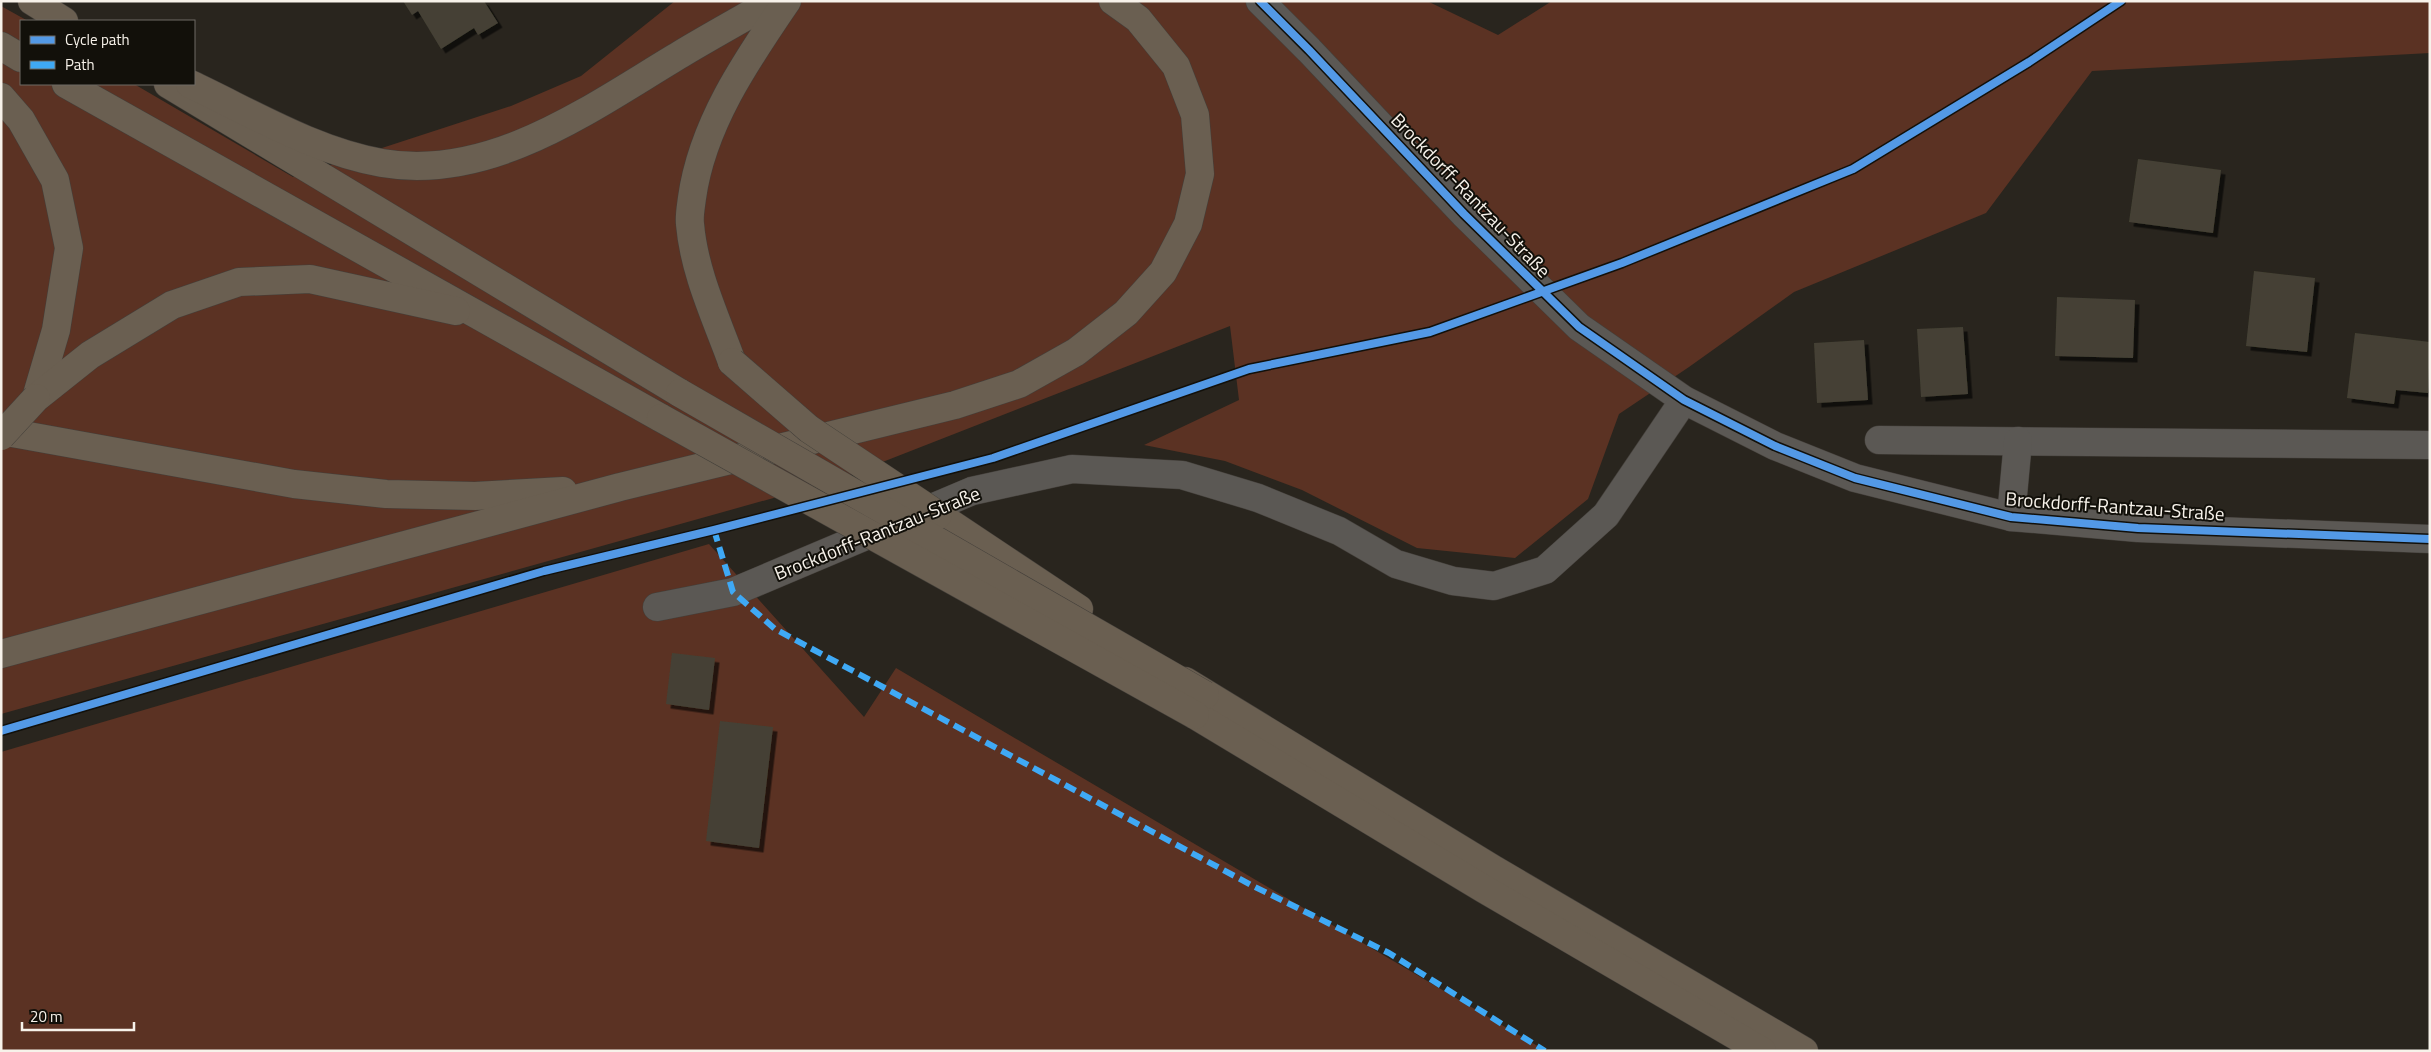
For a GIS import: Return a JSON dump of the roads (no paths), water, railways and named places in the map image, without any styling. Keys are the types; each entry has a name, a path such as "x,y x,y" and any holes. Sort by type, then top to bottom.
{"highway":[{"path":"32,1 62,20"},
{"path":"192,85 326,149 383,163 437,165 488,157 543,134 621,92 680,54 773,1"},
{"path":"787,1 747,58 715,120 696,170 689,223 699,273 732,362 810,429 1200,705"},
{"path":"1,654 620,487 955,405 1019,384 1076,352 1126,313 1163,272 1188,224 1200,174 1195,115 1176,66 1138,19 1113,1"},
{"path":"1,46 20,57"},
{"path":"68,85 487,318 661,418 1200,705 1493,869 1804,1051"},
{"path":"170,85 1200,705 1492,894 1762,1051"},
{"path":"1,97 21,120 55,180 70,248 56,330 36,398"},
{"path":"1,436 36,398 90,354 172,305 240,282 310,279 487,318"},
{"path":"1,432 294,484 386,494 475,496 620,487"}],"street":[{"name":"Brockdorff-Rantzau-Straße","path":"1260,1 1496,247 1579,327 1684,400 1775,446 1855,478 2011,517 2138,528 2430,539"},
{"name":"Brockdorff-Rantzau-Straße","path":"657,607 733,592 972,491 1072,469 1182,475 1258,498 1340,531 1396,564 1453,581 1494,586 1545,570 1606,515 1684,400"},
{"path":"1879,440 2427,445"},
{"name":"Brockdorff-Rantzau-Straße","path":"2011,517 2018,441"}]}
